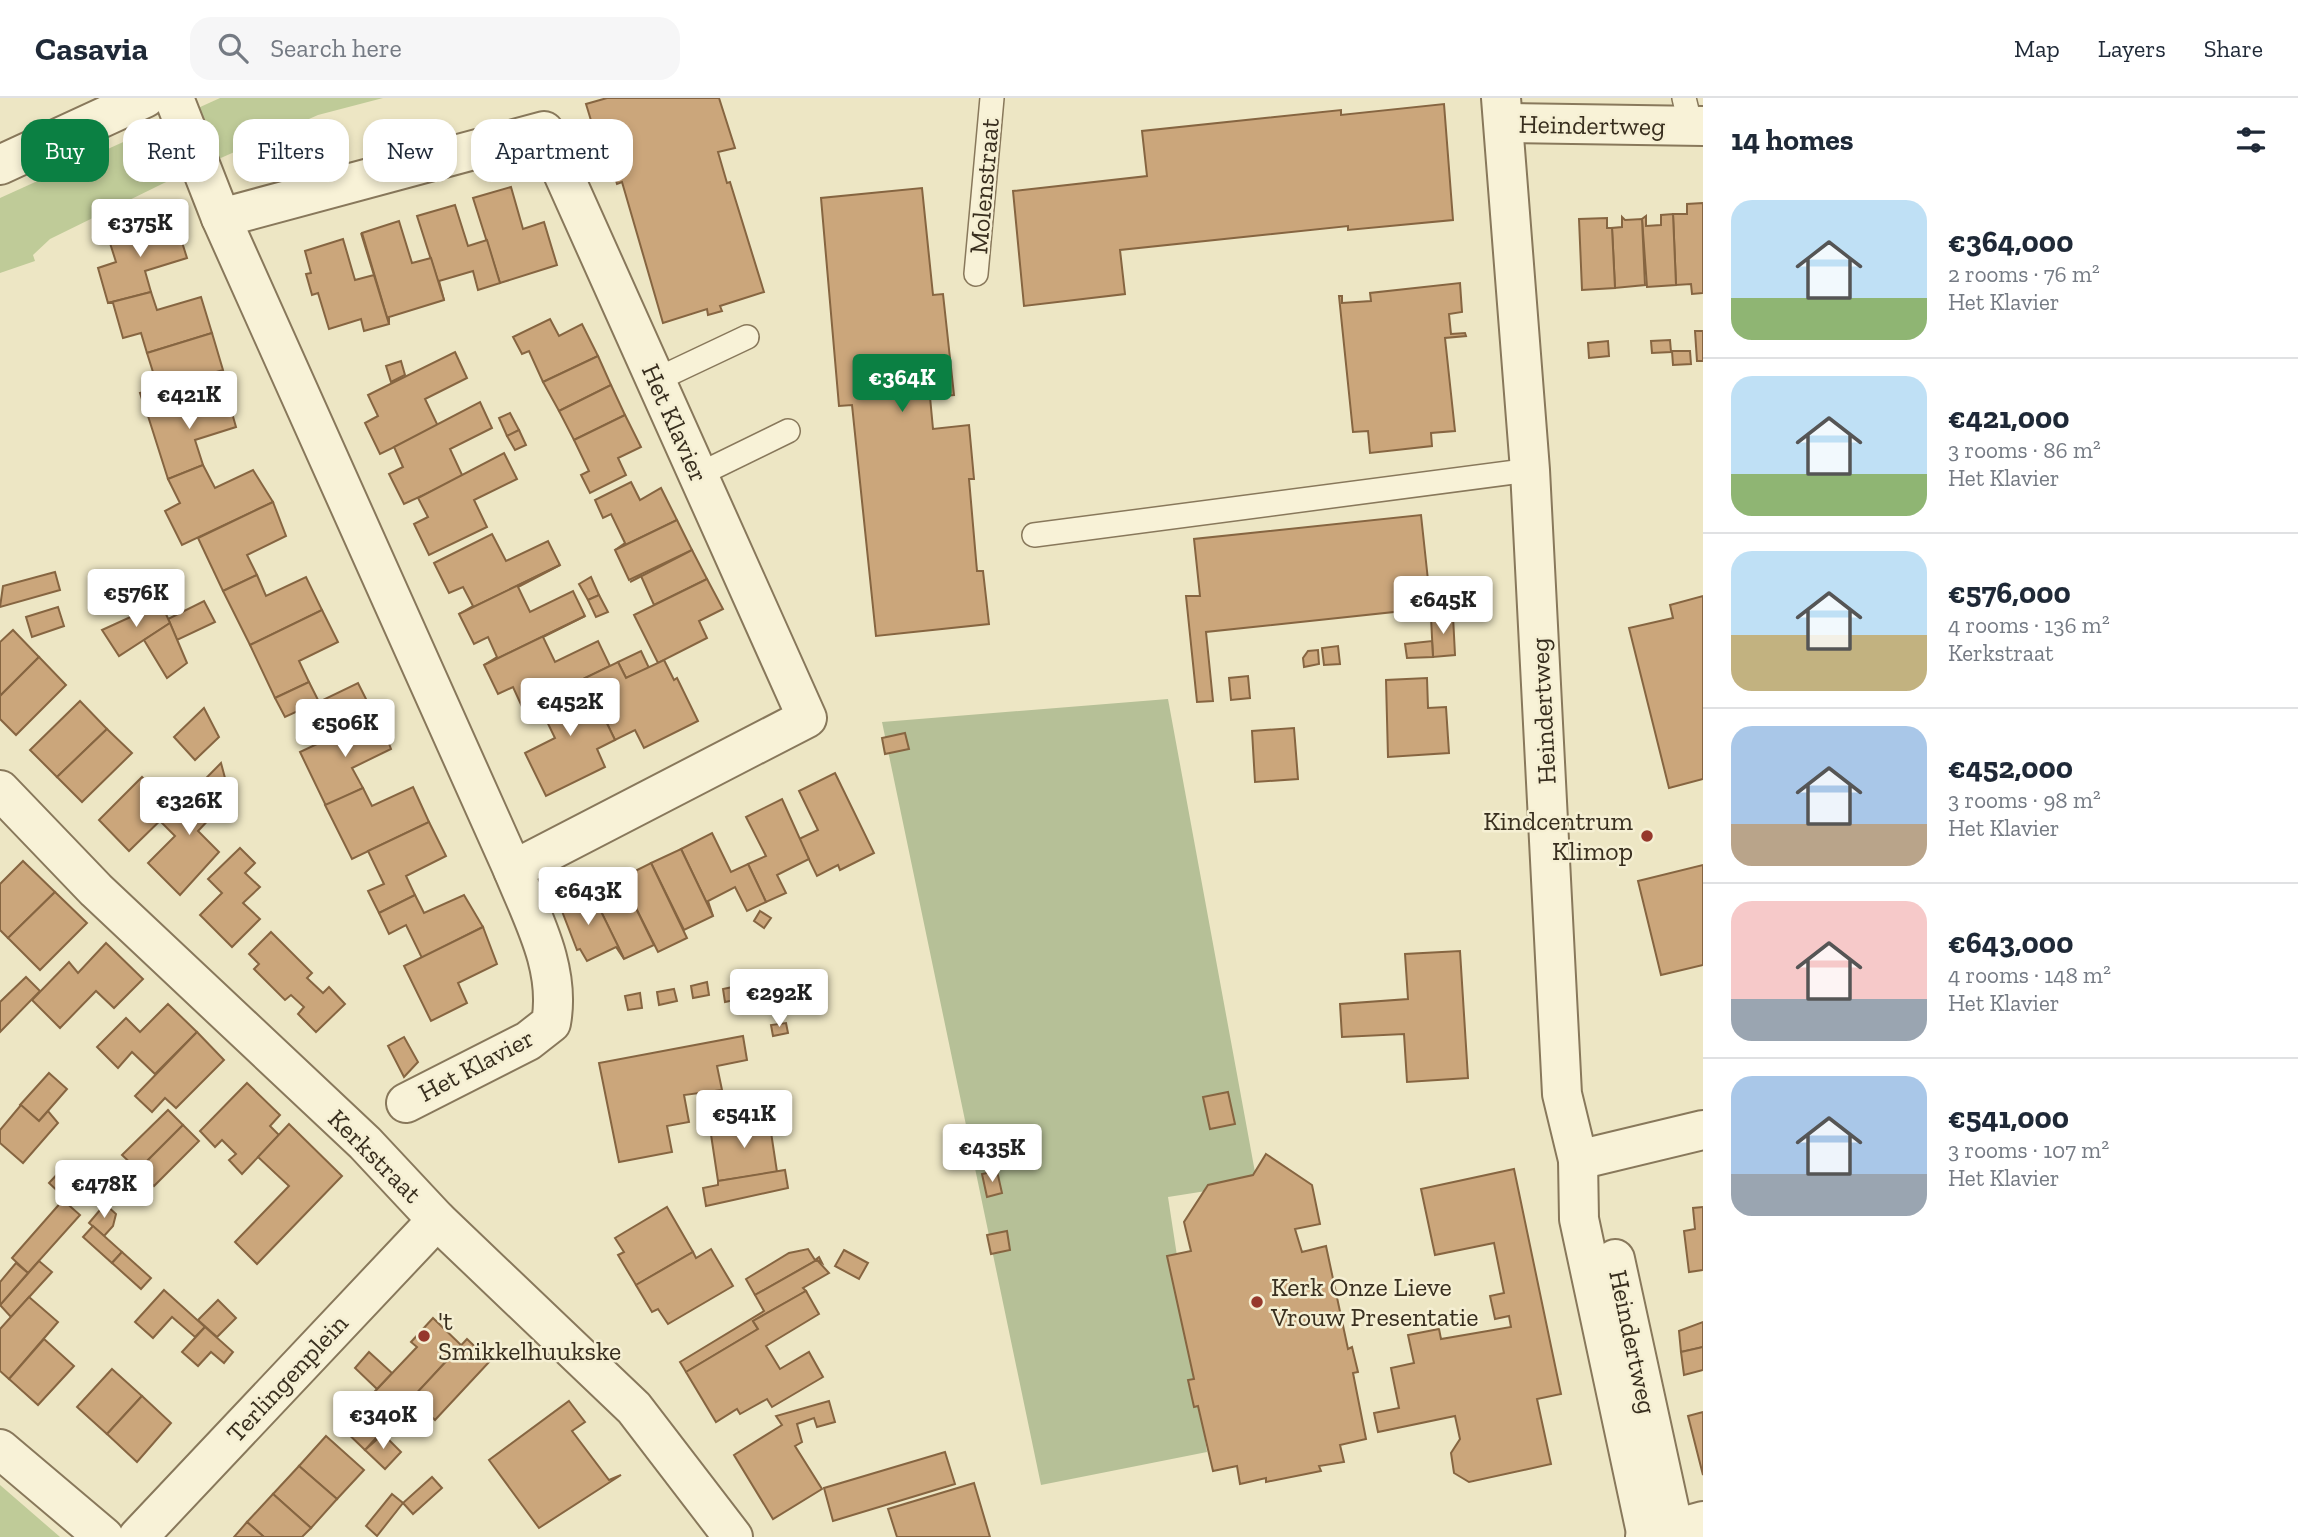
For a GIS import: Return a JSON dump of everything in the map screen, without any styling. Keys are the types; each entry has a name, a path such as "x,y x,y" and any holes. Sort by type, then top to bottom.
{"street":[{"path":"0,165 145,98"},
{"name":"Het Klavier","path":"174,98 221,218 513,870 548,957 555,999 551,1023 528,1041 406,1103"},
{"name":"Heindertweg","path":"1667,1531 1579,1219 1578,1160 1563,1094 1530,470 1503,110 1693,117"},
{"name":"Het Klavier","path":"221,218 544,131 656,380 807,718 513,870"},
{"name":"Kerkstraat","path":"0,790 96,890 365,1143 437,1220 634,1408 733,1537"},
{"path":"1578,1160 1703,1130"},
{"name":"Terlingenplein","path":"138,1537 437,1220"},
{"path":"0,1448 104,1537"}],"lane":[{"name":"Molenstraat","path":"976,274 992,98"},
{"path":"656,380 747,337"},
{"path":"698,475 788,431"},
{"path":"1034,535 1530,470"}],"green space":[{"path":"220,98 383,98 309,119 233,119 233,153 219,159 219,119 174,119"},
{"path":"123,142 123,182 166,182 50,239 33,255 35,261 0,273 0,198 35,182 109,182 109,148"},
{"path":"1168,699 1257,1183 1168,1197 1207,1452 1041,1485 882,722"},
{"path":"0,1485 60,1537 0,1537"}],"building":[{"path":"607,98 719,98 735,148 718,152 764,292 720,306 722,311 708,315 707,309 663,323 622,182 633,182 633,119 591,119 586,104"},
{"path":"1444,104 1453,220 1348,230 1348,226 1120,250 1125,294 1024,306 1013,191 1147,176 1142,131 1341,110 1341,115"},
{"path":"511,187 523,229 544,222 557,265 500,283 473,198"},
{"path":"922,188 933,295 943,294 954,395 930,397 933,429 969,425 974,479 969,479 977,571 983,571 989,624 876,636 852,405 839,406 821,198"},
{"path":"1703,203 1703,293 1692,294 1691,284 1676,285 1673,214 1687,214 1687,204"},
{"path":"455,205 468,246 487,240 500,283 478,290 473,271 439,281 444,300 417,216"},
{"path":"1673,214 1676,285 1647,287 1642,219 1646,216 1646,226 1661,225 1661,215"},
{"path":"1622,217 1625,220 1642,219 1645,285 1615,288 1612,228 1622,227"},
{"path":"1607,218 1607,228 1612,228 1615,288 1582,290 1579,219"},
{"path":"175,220 187,258 145,271 151,292 108,303 98,268 116,262 109,240 132,233 130,227 151,221 153,227"},
{"path":"399,221 412,263 431,258 444,300 389,317 389,324 362,233"},
{"path":"343,239 355,280 374,275 389,324 364,331 361,319 329,329 318,293 312,295 306,274 311,273 305,251"},
{"path":"1460,283 1462,312 1449,314 1451,334 1465,333 1466,336 1445,338 1455,431 1431,433 1432,446 1370,453 1368,431 1353,432 1339,296 1342,296 1342,303 1371,301 1370,293"},
{"path":"151,292 157,310 201,297 212,333 147,353 141,333 123,338 113,303 108,303"},
{"path":"550,319 559,336 582,324 598,356 543,382 529,351 522,354 513,337"},
{"path":"1695,331 1703,331 1703,361 1697,361"},
{"path":"212,333 223,370 180,383 187,404 147,415 140,393 158,388 147,353"},
{"path":"1670,340 1671,352 1652,353 1651,341"},
{"path":"1608,341 1609,356 1589,358 1588,343"},
{"path":"1672,351 1690,351 1691,364 1673,365"},
{"path":"455,352 467,378 425,399 438,426 380,454 365,423 378,416 368,395"},
{"path":"598,356 611,385 559,411 543,382"},
{"path":"401,361 405,375 391,382 386,366"},
{"path":"611,385 625,415 574,440 559,411"},
{"path":"226,392 236,427 195,440 203,465 168,479 148,416"},
{"path":"480,402 492,428 450,449 463,477 404,504 389,474 403,467 394,447"},
{"path":"510,413 519,430 507,436 499,418"},
{"path":"625,415 641,447 618,458 626,475 590,493 581,475 589,471 574,440"},
{"path":"519,430 526,445 515,450 507,436"},
{"path":"504,453 517,479 474,500 487,527 429,555 414,524 428,517 418,498"},
{"path":"203,465 215,488 253,470 273,502 182,545 165,511 180,503 168,479"},
{"path":"631,482 640,500 661,488 677,520 615,550 625,543 611,514 603,518 595,500"},
{"path":"273,502 286,536 247,555 257,575 223,591 198,538"},
{"path":"1421,515 1431,608 1206,632 1213,701 1197,702 1186,596 1200,596 1194,539"},
{"path":"677,520 692,550 629,580 615,550"},
{"path":"492,534 506,561 548,541 560,565 459,614 473,606 463,587 449,593 434,563"},
{"path":"692,550 707,579 654,605 641,576"},
{"path":"560,565 518,587 530,612 573,591 585,616 484,665 497,657 488,637 474,644 459,614"},
{"path":"145,571 161,603 132,617 116,585"},
{"path":"55,572 60,590 0,607 3,586"},
{"path":"257,575 266,596 306,577 322,610 250,645 223,591"},
{"path":"591,577 599,595 588,600 579,584"},
{"path":"707,579 723,609 699,621 707,638 658,663 634,615"},
{"path":"599,595 608,612 596,617 588,600"},
{"path":"1703,596 1703,779 1669,788 1629,628 1673,618 1670,605"},
{"path":"204,601 215,622 177,640 168,619"},
{"path":"161,603 170,623 119,656 102,630"},
{"path":"58,607 64,626 32,637 26,617"},
{"path":"322,610 338,642 299,661 309,682 275,698 250,645"},
{"path":"585,616 543,637 555,662 598,641 610,666 523,709 513,687 498,694 484,665"},
{"path":"1453,616 1455,655 1433,657 1431,617"},
{"path":"170,623 187,663 167,678 144,640"},
{"path":"13,630 39,657 0,696 0,642"},
{"path":"1432,641 1433,657 1407,658 1405,644"},
{"path":"1338,646 1340,664 1324,665 1322,648"},
{"path":"1318,650 1319,664 1304,667 1303,658 1308,651"},
{"path":"641,651 649,668 626,678 618,662"},
{"path":"39,657 66,685 16,735 0,719 0,696"},
{"path":"664,660 674,680 677,678 698,721 644,748 635,730 615,740 585,678 618,662 626,678"},
{"path":"1248,676 1250,698 1231,700 1229,678"},
{"path":"585,678 615,740 597,749 605,767 546,796 525,753 555,738 538,703 523,709"},
{"path":"1427,678 1428,708 1446,707 1449,753 1388,757 1386,680"},
{"path":"309,682 319,702 358,683 370,707 373,705 378,715 319,743 302,709 285,717 275,698"},
{"path":"80,701 107,729 57,777 30,750"},
{"path":"204,708 219,737 195,760 174,737"},
{"path":"378,715 391,749 352,768 363,788 326,806 300,752"},
{"path":"1294,728 1298,779 1255,782 1252,731"},
{"path":"107,729 132,753 82,802 57,777"},
{"path":"905,733 909,749 885,754 882,738"},
{"path":"221,763 225,778 210,792 215,798 214,814 198,831 219,852 180,895 148,863 175,836 162,823"},
{"path":"835,773 874,853 840,870 838,865 817,876 799,839 818,830 799,791"},
{"path":"142,777 173,808 129,851 99,820"},
{"path":"413,787 429,822 352,859 325,805 363,788 372,806"},
{"path":"782,799 809,859 777,875 786,893 766,902 748,864 766,856 746,817"},
{"path":"429,822 446,856 406,876 415,895 379,913 368,891 384,884 368,851"},
{"path":"712,833 731,872 748,864 766,902 747,911 735,887 708,901 713,916 681,849"},
{"path":"240,848 255,863 245,873 260,887 243,903 260,919 232,947 200,915 222,893 208,879"},
{"path":"681,849 713,916 684,930 651,863"},
{"path":"23,861 55,892 8,938 0,930 0,884"},
{"path":"651,863 687,938 658,952 621,878"},
{"path":"1703,865 1703,965 1661,975 1638,881"},
{"path":"621,878 654,945 624,959 591,891"},
{"path":"591,891 624,959 616,947 587,961 580,949 577,950 560,906"},
{"path":"55,892 87,923 40,970 8,938"},
{"path":"415,895 424,913 464,895 483,927 422,958 406,925 389,934 379,913"},
{"path":"760,911 771,918 764,928 754,921"},
{"path":"483,927 497,964 458,983 467,1003 431,1021 404,966"},
{"path":"271,932 312,973 307,978 323,993 329,987 345,1004 316,1032 298,1014 304,1007 291,995 285,1000 254,969 259,964 249,954"},
{"path":"106,943 143,979 114,1008 96,991 60,1028 32,1000 69,962 78,973"},
{"path":"1460,951 1468,1078 1407,1082 1404,1034 1342,1037 1340,1004 1408,999 1405,954"},
{"path":"26,977 40,991 0,1032 0,1002"},
{"path":"707,982 709,995 693,998 691,986"},
{"path":"742,985 744,998 725,1002 723,989"},
{"path":"674,989 677,1001 659,1005 657,992"},
{"path":"640,993 642,1008 628,1010 625,996"},
{"path":"168,1004 197,1032 155,1074 132,1052 118,1068 97,1047 126,1018 140,1032"},
{"path":"786,1023 788,1033 773,1036 771,1025"},
{"path":"197,1032 224,1060 176,1108 165,1098 152,1112 135,1096"},
{"path":"743,1036 747,1060 717,1066 722,1090 684,1095 689,1122 667,1126 672,1152 619,1162 599,1063"},
{"path":"404,1037 418,1062 404,1077 388,1046"},
{"path":"49,1073 67,1089 39,1121 20,1105"},
{"path":"247,1083 280,1115 270,1126 279,1135 242,1174 229,1160 236,1154 222,1140 215,1147 200,1131"},
{"path":"1228,1092 1235,1124 1210,1129 1203,1097"},
{"path":"21,1105 39,1121 48,1111 58,1123 23,1163 0,1143 0,1130"},
{"path":"168,1110 183,1125 138,1170 122,1155"},
{"path":"769,1119 777,1172 718,1181 710,1128"},
{"path":"289,1124 342,1176 257,1264 235,1242 289,1186 258,1157"},
{"path":"183,1125 199,1141 154,1186 138,1170"},
{"name":"Kerk Onze Lieve Vrouw Presentatie","path":"1266,1154 1312,1185 1320,1224 1295,1229 1302,1252 1326,1246 1348,1349 1352,1347 1358,1372 1353,1373 1366,1439 1340,1445 1344,1462 1319,1466 1321,1471 1266,1482 1266,1478 1240,1484 1237,1466 1213,1471 1198,1406 1194,1407 1188,1380 1194,1379 1167,1256 1191,1251 1184,1222 1208,1185 1253,1175"},
{"path":"62,1169 76,1183 63,1196 49,1183"},
{"path":"1514,1169 1561,1394 1537,1399 1551,1464 1469,1482 1454,1473 1451,1453 1460,1439 1455,1416 1378,1432 1374,1413 1399,1408 1391,1368 1414,1363 1408,1335 1439,1329 1441,1339 1511,1327 1509,1316 1495,1319 1490,1296 1504,1293 1494,1243 1435,1255 1421,1189"},
{"path":"785,1170 788,1188 706,1206 703,1188 718,1185 718,1181"},
{"path":"997,1171 1002,1193 987,1197 982,1174"},
{"path":"63,1200 80,1215 28,1273 12,1258"},
{"path":"105,1204 116,1214 113,1226 104,1236 89,1223"},
{"path":"667,1207 693,1252 636,1285 618,1255 624,1252 615,1238"},
{"path":"1703,1207 1703,1270 1689,1272 1684,1231 1695,1229 1693,1208"},
{"path":"93,1226 122,1252 112,1263 83,1237"},
{"path":"1007,1231 1010,1250 991,1254 987,1235"},
{"path":"711,1249 733,1286 668,1324 658,1309 652,1312 636,1285 693,1252 696,1258"},
{"path":"808,1249 815,1260 819,1257 822,1263 817,1260 755,1295 746,1279 789,1253"},
{"path":"844,1250 868,1263 859,1279 835,1266"},
{"path":"122,1252 151,1278 141,1289 112,1263"},
{"path":"817,1260 829,1273 803,1288 806,1291 753,1321 758,1329 686,1372 680,1362 764,1311 755,1295"},
{"path":"39,1261 52,1272 11,1317 0,1305"},
{"path":"16,1263 28,1273 0,1305 0,1282"},
{"path":"164,1290 205,1327 195,1337 172,1317 153,1338 135,1322"},
{"path":"806,1291 819,1314 766,1346 780,1369 809,1352 823,1377 772,1407 767,1399 740,1414 737,1409 716,1422 686,1372 758,1329 753,1321"},
{"path":"29,1297 58,1322 9,1379 0,1371 0,1329"},
{"path":"218,1300 236,1318 217,1337 198,1320"},
{"path":"433,1318 461,1345 365,1450 341,1427 417,1347 411,1342"},
{"path":"1703,1322 1703,1347 1681,1352 1679,1331"},
{"path":"205,1327 233,1352 224,1363 211,1352 198,1366 182,1352"},
{"path":"44,1339 74,1366 38,1405 9,1379"},
{"path":"467,1339 490,1361 435,1420 412,1398"},
{"path":"1703,1347 1703,1370 1684,1375 1681,1352"},
{"path":"369,1352 392,1373 377,1389 355,1368"},
{"path":"112,1369 142,1396 107,1434 77,1407"},
{"path":"142,1396 171,1423 137,1462 107,1434"},
{"path":"569,1401 585,1422 572,1431 609,1480 621,1475 539,1528 489,1460"},
{"path":"829,1401 835,1422 817,1427 814,1418 797,1424 802,1442 795,1446 822,1489 773,1519 734,1455 782,1425 776,1416"},
{"path":"1703,1412 1703,1475 1688,1416"},
{"path":"383,1434 401,1452 385,1469 365,1450"},
{"path":"326,1436 364,1470 337,1499 299,1466"},
{"path":"945,1452 955,1484 833,1521 824,1488"},
{"path":"299,1466 337,1499 311,1528 273,1494"},
{"path":"432,1477 442,1488 413,1514 403,1503"},
{"path":"974,1483 990,1537 897,1537 888,1509"},
{"path":"273,1494 311,1528 302,1537 264,1537 247,1522"},
{"path":"392,1494 403,1503 377,1536 366,1526"},
{"path":"247,1522 264,1537 234,1537"}],"place":[{"name":"Kindcentrum Klimop","path":"1647,836"},
{"name":"Kerk Onze Lieve Vrouw Presentatie","path":"1257,1302"},
{"name":"'t Smikkelhuukske","path":"424,1336"}]}
